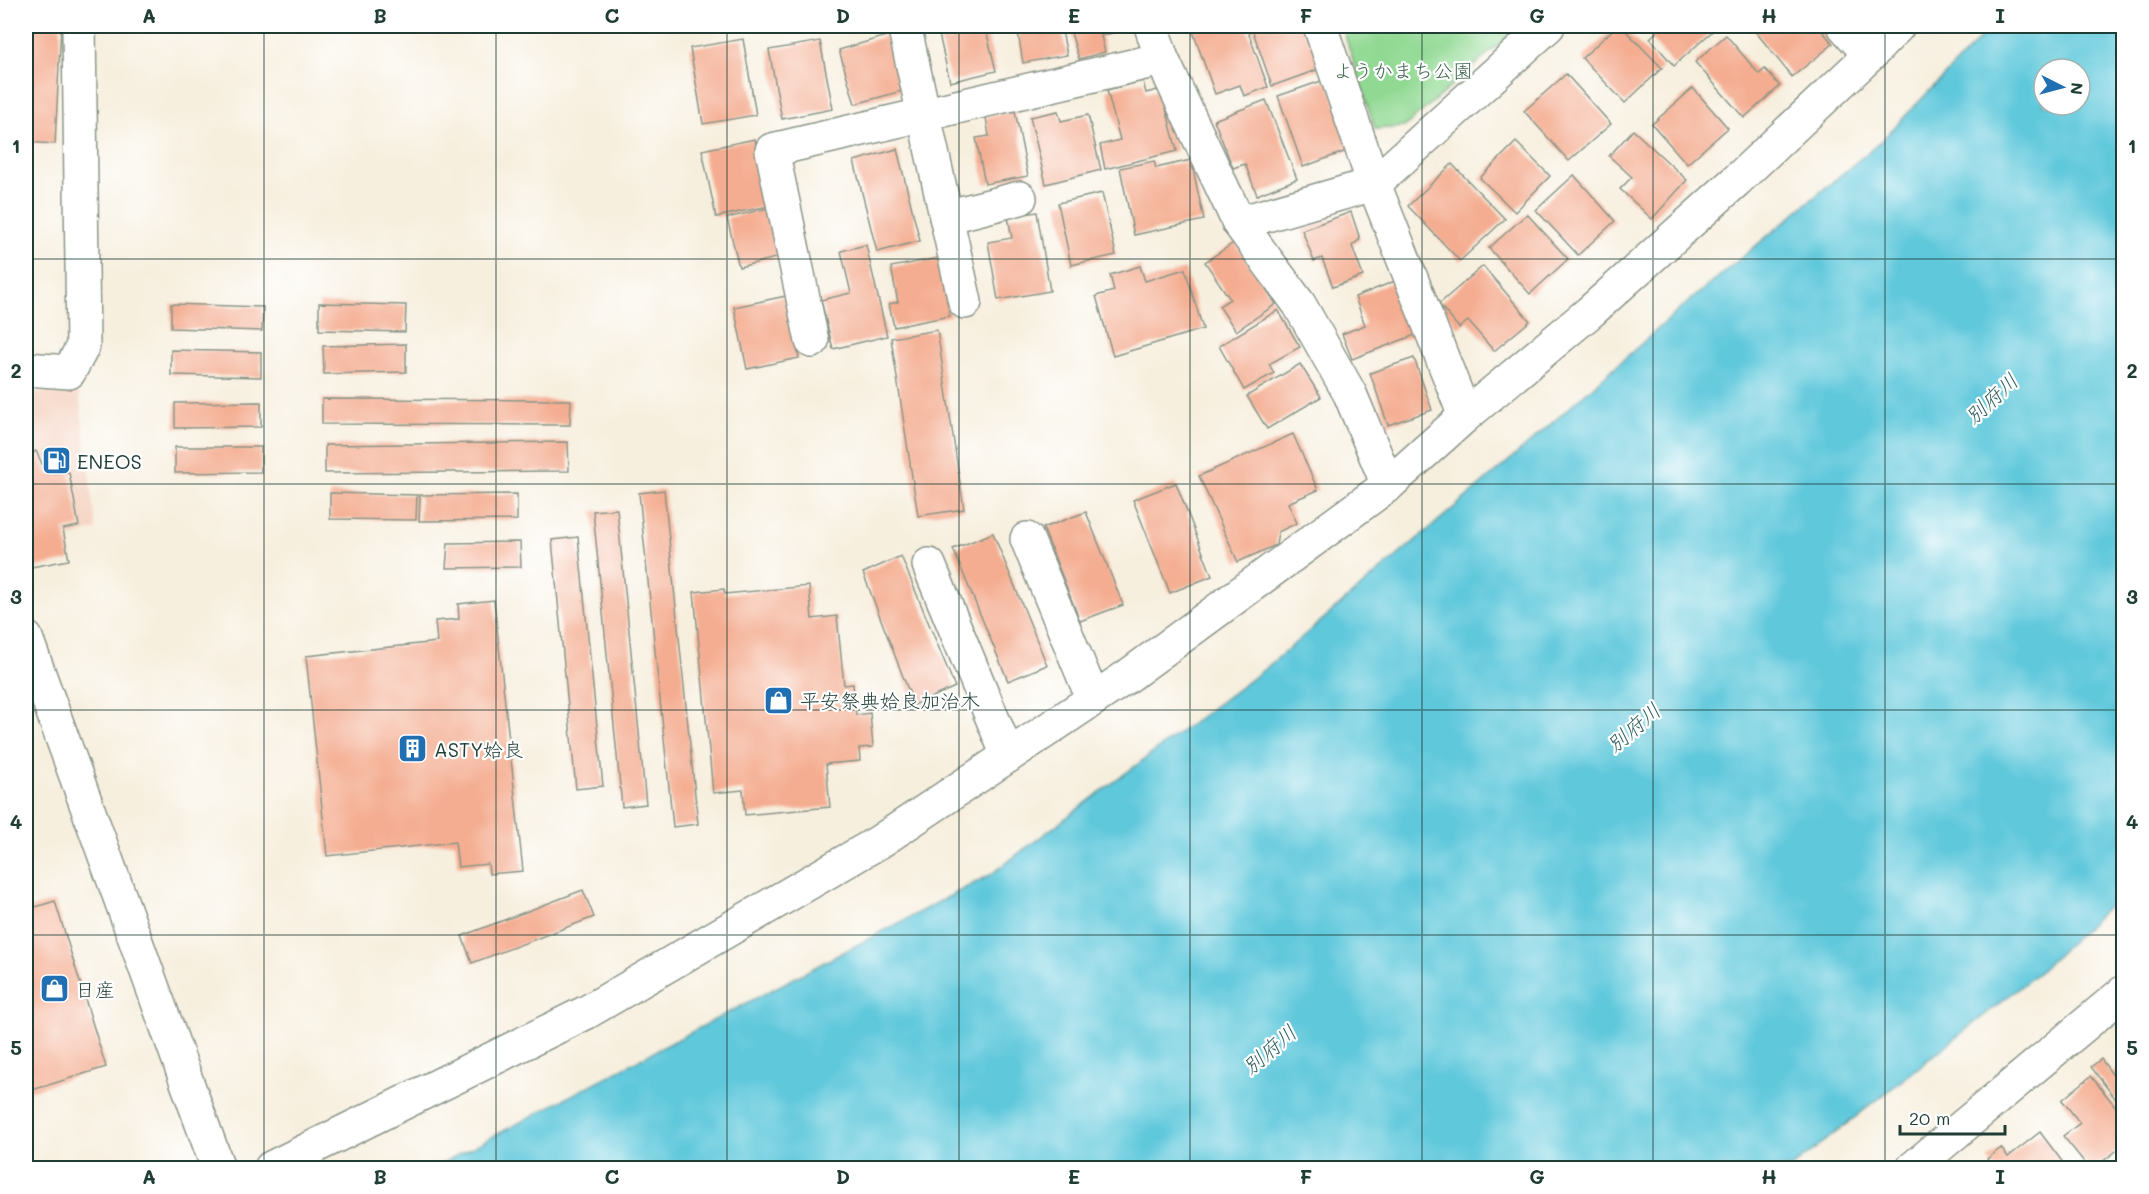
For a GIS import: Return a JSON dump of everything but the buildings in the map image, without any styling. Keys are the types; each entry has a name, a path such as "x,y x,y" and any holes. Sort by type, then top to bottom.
{"street":[{"path":"26,369 69,372 82,346 79,26"},
{"path":"1151,26 1162,59 1239,223 1299,304 1350,394 1388,485"},
{"path":"1320,26 1374,184 1465,416"},
{"path":"1239,223 1374,184 1547,26"},
{"path":"1844,26 1870,55"},
{"path":"271,1168 587,1012 879,842 1137,669 1388,485 1465,416 1590,312 1737,180 1898,26"},
{"path":"906,34 965,302"},
{"path":"812,341 772,150 1162,59"},
{"path":"946,217 1020,198"},
{"path":"1027,539 1093,699"},
{"path":"930,565 1008,756"},
{"path":"26,639 218,1168"},
{"path":"1913,1168 2124,992"}],"shaded area":[{"name":"ENEOS","path":"26,392 79,393 96,529 68,538 72,559 29,571 26,562"}],"green space":[{"name":"ようかまち公園","path":"1342,26 1520,26 1404,127 1375,129"}],"water":[{"name":"別府川","path":"1992,26 2123,26 2123,893 2039,972 1791,1168 433,1168 990,875 1267,667 1518,453 1686,304 1879,143"}],"place":[{"name":"ENEOS","path":"56,461"},
{"name":"平安祭典姶良加治木","path":"779,700"},
{"name":"ASTY姶良","path":"413,749"},
{"name":"日産","path":"54,989"}]}
